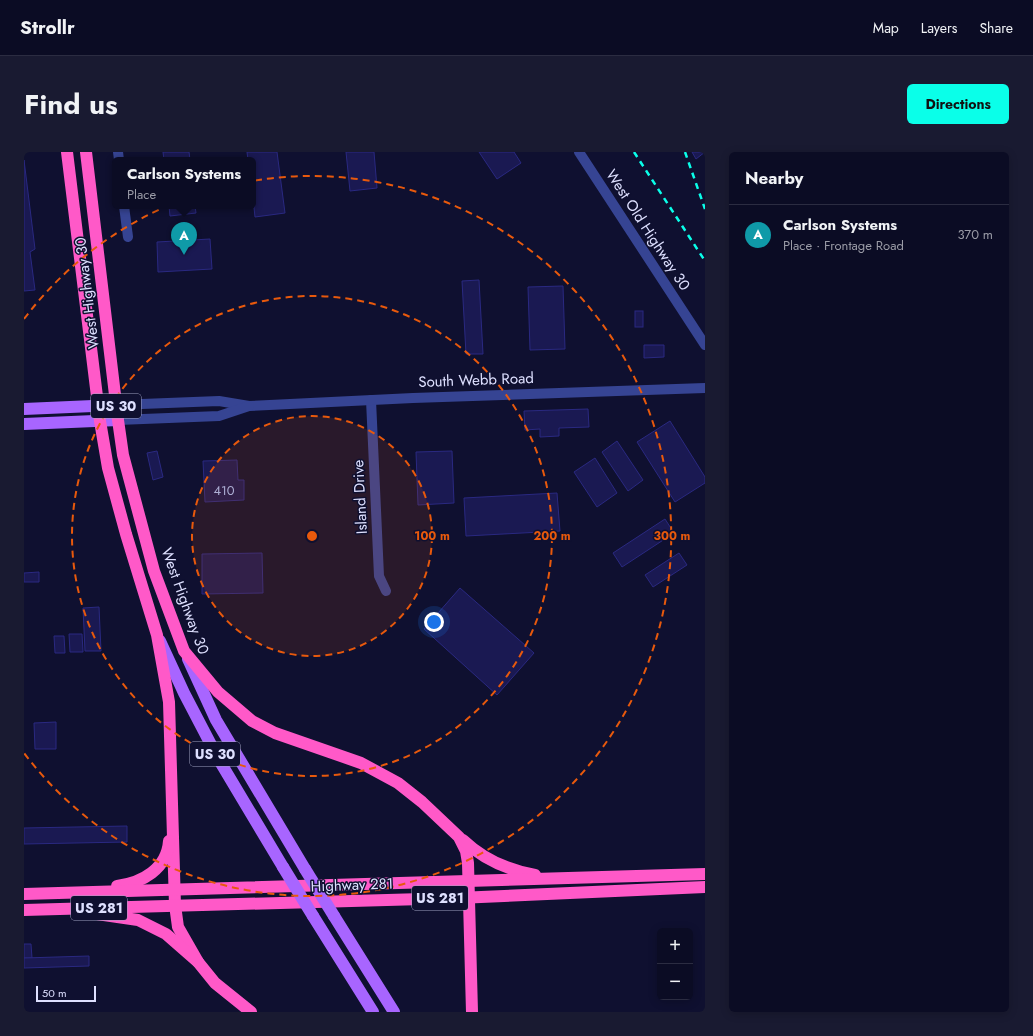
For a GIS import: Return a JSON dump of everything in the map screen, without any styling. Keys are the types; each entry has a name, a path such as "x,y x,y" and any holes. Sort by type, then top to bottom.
{"highway":[{"name":"West Highway 30","path":"67,152 98,406 108,468 126,534 157,635"},
{"name":"West Highway 30","path":"86,152 123,456 154,571 184,651"},
{"path":"157,635 169,702 176,890 175,905 178,927 198,962 215,983 251,1012"},
{"path":"184,651 218,692 252,721 275,733 362,763 398,783 422,802 476,853 506,867 534,875 572,878"},
{"path":"48,894 127,885 141,881 150,875 165,858 169,845 172,812"},
{"path":"460,837 466,851 470,882 472,1012"},
{"name":"Highway 281","path":"24,894 705,874"},
{"name":"Highway 281","path":"24,910 470,897 705,887"},
{"path":"46,910 138,920 166,934 198,962"}],"main road":[{"name":"South Webb Road","path":"24,409 116,405"},
{"name":"South Webb Road","path":"24,424 118,420"},
{"name":"West Highway 30","path":"157,635 218,760 373,1012"},
{"name":"West Highway 30","path":"184,651 216,720 334,916 394,1012"}],"street":[{"name":"West Old Highway 30","path":"579,152 705,345"},
{"path":"124,209 128,237"},
{"name":"South Webb Road","path":"116,405 219,401 249,406 705,388"},
{"name":"Island Drive","path":"371,400 379,576 386,591"},
{"name":"South Webb Road","path":"118,420 218,416 249,406"}],"building":[{"path":"163,152 189,152 190,157 164,157"},
{"path":"247,152 277,152 285,213 255,217 256,157 248,157"},
{"path":"346,152 374,152 377,188 350,191"},
{"path":"479,152 514,152 521,163 497,179"},
{"path":"692,152 705,152 696,159"},
{"path":"24,160 35,249 30,252 35,290 24,291"},
{"path":"169,209 195,209 196,213 170,216"},
{"path":"210,239 212,269 158,272 157,242"},
{"path":"479,280 483,354 466,354 462,281"},
{"path":"563,286 565,349 530,350 528,287"},
{"path":"635,311 643,311 643,327 635,327"},
{"path":"644,345 664,345 664,357 644,358"},
{"path":"588,409 589,427 559,428 559,436 540,437 540,429 525,430 524,411"},
{"path":"670,421 705,477 705,483 675,502 637,442"},
{"path":"617,441 643,480 628,491 602,452"},
{"path":"157,451 163,477 153,480 147,453"},
{"path":"452,451 454,503 418,505 416,452"},
{"path":"595,458 617,493 597,507 574,472"},
{"path":"237,460 238,480 244,480 244,500 205,502 203,461"},
{"path":"557,493 560,531 466,536 464,498"},
{"path":"665,519 674,533 622,567 613,553"},
{"path":"262,553 263,593 202,594 202,554"},
{"path":"679,553 687,565 653,587 645,575"},
{"path":"39,572 39,582 24,582 24,573"},
{"path":"460,588 534,653 497,695 424,629"},
{"path":"99,607 101,651 85,651 83,608"},
{"path":"69,634 82,634 83,652 70,652"},
{"path":"54,636 64,636 65,653 55,653"},
{"path":"56,722 56,749 35,749 34,723"},
{"path":"127,826 127,842 24,844 24,828"},
{"path":"24,944 31,944 32,958 24,958"},
{"path":"89,956 89,966 24,968 24,958"}],"railway":[{"path":"634,152 705,261"},
{"path":"685,152 705,209"}],"place":[{"name":"Carlson Systems","path":"184,255"}]}
